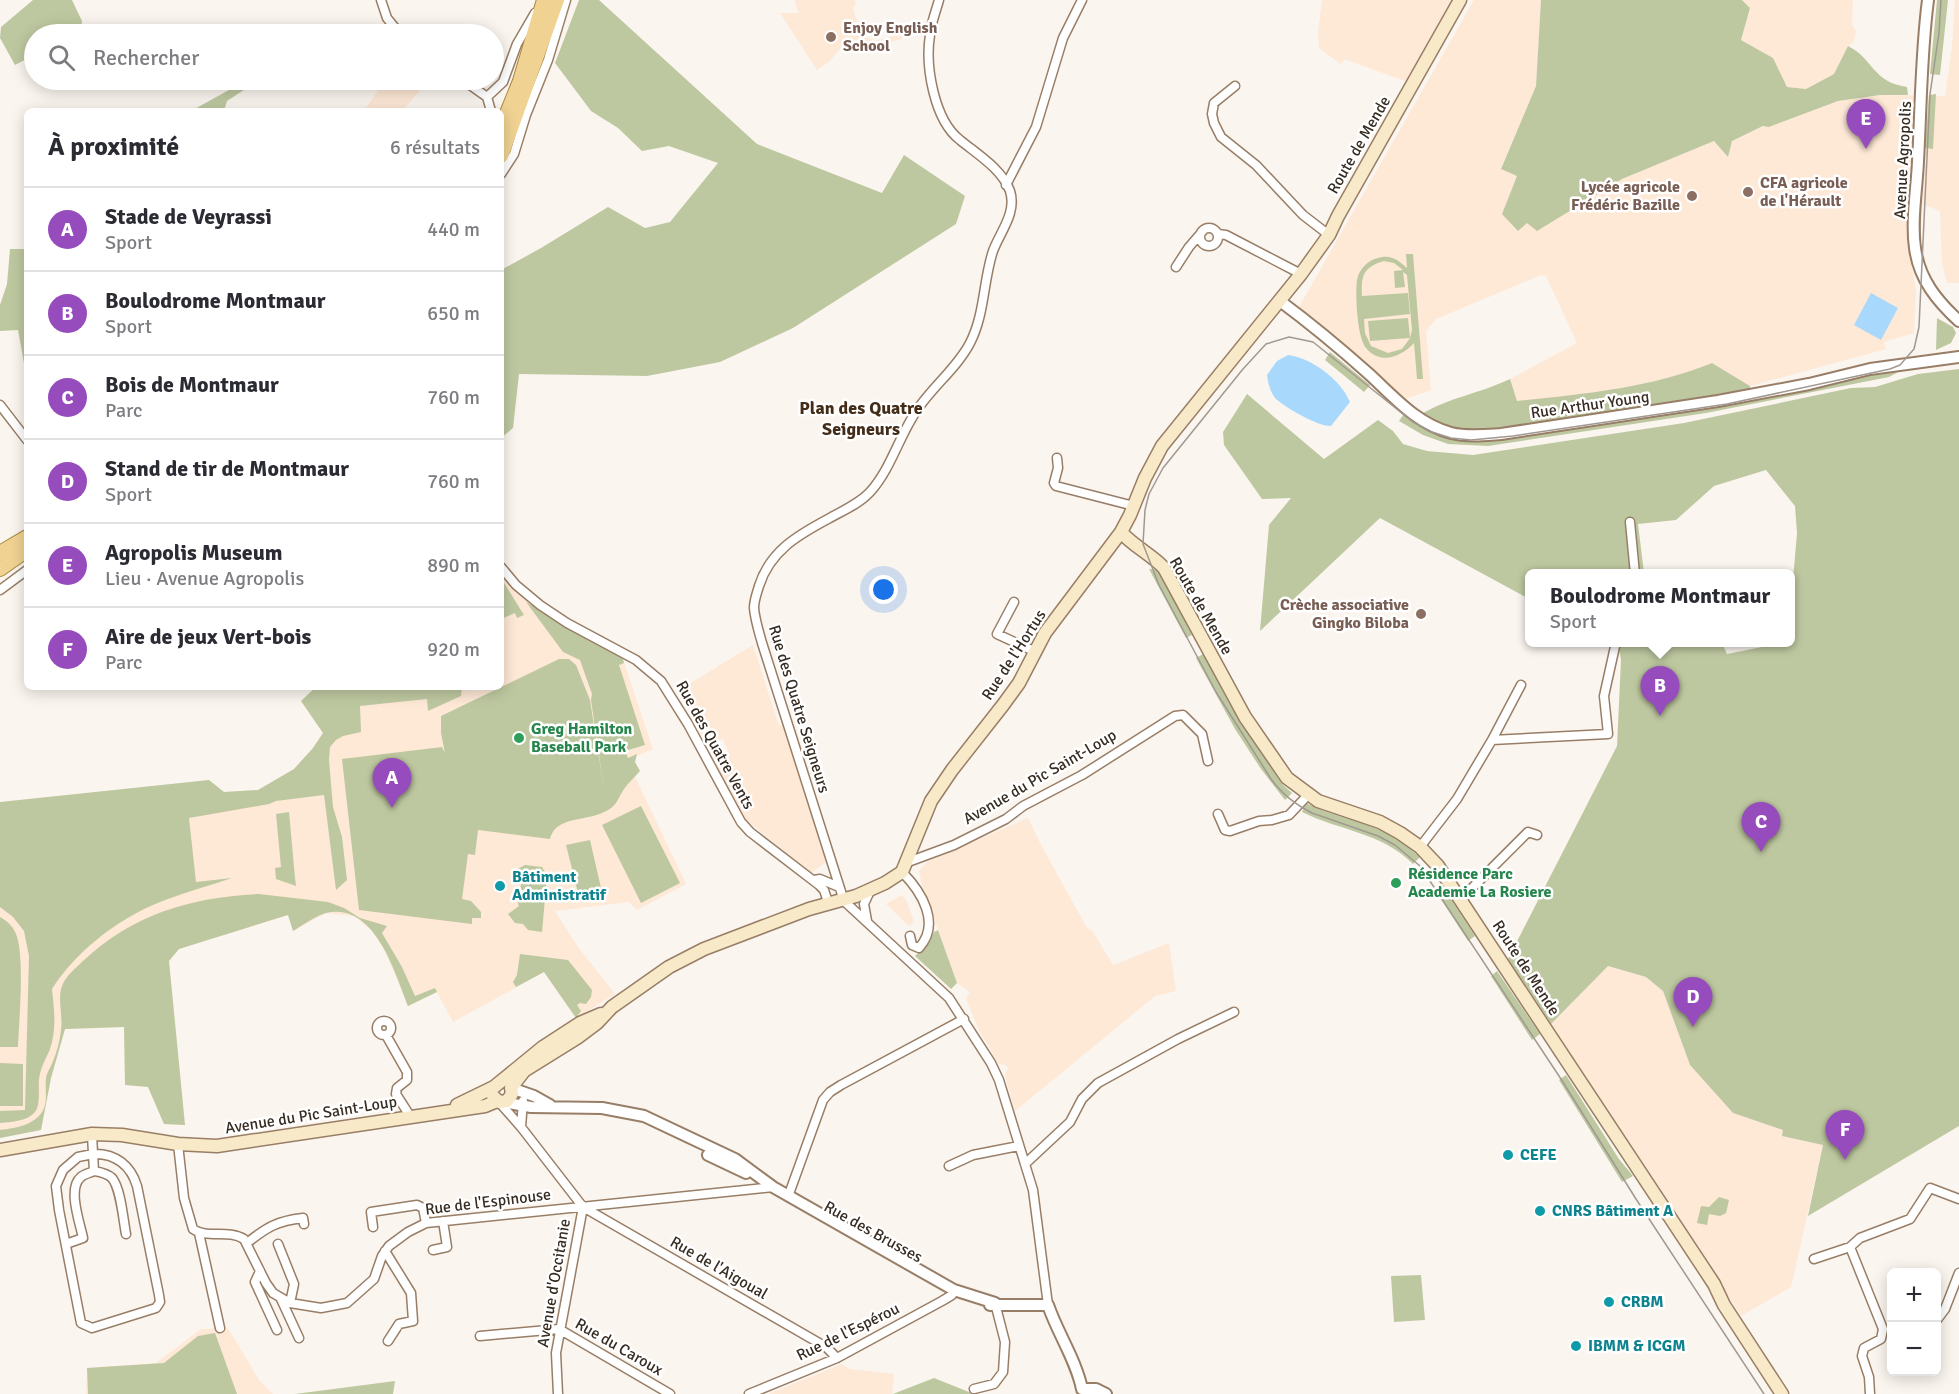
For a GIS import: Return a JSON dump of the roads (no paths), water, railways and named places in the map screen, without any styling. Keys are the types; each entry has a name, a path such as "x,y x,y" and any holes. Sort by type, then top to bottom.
{"main road":[{"path":"504,121 520,81 543,0"},
{"path":"504,147 556,0"},
{"name":"Route de Mende","path":"1460,0 1341,209 1329,235 1280,301 1162,446 1144,478 1121,532 1164,568 1245,717 1287,778 1308,795 1333,808 1380,822 1408,838 1433,859 1714,1284 1724,1305 1782,1394"},
{"name":"Rue de l'Hortus","path":"905,867 930,801 951,770 1003,705 1018,683 1045,633 1121,532"},
{"path":"0,553 24,539"},
{"path":"0,569 24,552"},
{"name":"Avenue du Pic Saint-Loup","path":"0,1150 92,1134 122,1135 178,1144 217,1146 507,1101 517,1090 524,1071 577,1038 597,1023 608,1011 669,967 704,949 809,909 844,901 870,890 905,867"},
{"name":"Avenue du Pic Saint-Loup","path":"449,1110 496,1086 559,1035 608,1011"},
{"path":"499,1102 493,1096 496,1086 504,1083 517,1090"}],"street":[{"path":"381,0 387,18 392,24"},
{"path":"504,79 517,44 543,0"},
{"path":"504,169 514,154 526,115 548,60 566,0"},
{"path":"939,0 930,36 929,67 936,100 952,133 987,160 1006,185 1036,127 1063,38 1082,0"},
{"name":"Avenue Agropolis","path":"1928,0 1915,249 1925,280 1935,297 1954,313 1959,321"},
{"path":"1235,86 1214,103 1212,114 1221,136 1256,165 1303,215 1329,235"},
{"path":"477,90 487,97 490,108"},
{"path":"487,97 494,90"},
{"name":"Rue des Quatre Seigneurs","path":"844,901 762,643 755,615 756,595 768,564 790,541 859,502 871,491 917,410 964,353 980,321 993,250 1010,212 1011,198 1006,185"},
{"path":"1176,267 1202,232 1212,228 1218,234 1226,235 1301,274"},
{"path":"1202,232 1202,240 1209,245 1216,242 1218,234"},
{"name":"Rue Arthur Young","path":"1280,301 1370,375 1412,413 1439,429 1466,435 1501,434 1718,401 1809,384 1870,369 1959,357"},
{"path":"1946,359 1959,348"},
{"path":"0,405 24,436"},
{"path":"1057,458 1056,486 1134,506"},
{"path":"1630,522 1635,569"},
{"name":"Rue des Quatre Vents","path":"504,571 516,585 540,605 567,623 636,660 656,676 669,690 741,822 750,832 817,879 839,887"},
{"path":"0,590 24,572"},
{"path":"1014,602 997,634 1036,652"},
{"path":"1492,740 1608,734 1604,696 1615,647"},
{"path":"1420,847 1457,799 1521,686"},
{"name":"Avenue du Pic Saint-Loup","path":"905,867 1006,819 1023,806 1082,776 1175,716 1183,715 1202,734 1208,761"},
{"path":"1218,814 1225,830 1230,831 1258,821 1289,815 1308,795"},
{"path":"1461,899 1528,832 1537,835"},
{"path":"817,879 832,864"},
{"path":"905,867 917,887 930,923 926,940 919,948 912,945 909,936"},
{"name":"Rue des Quatre Vents","path":"817,879 829,904"},
{"path":"867,922 864,904 870,890"},
{"path":"844,901 949,998 964,1019 997,1077 1035,1199 1048,1305 1079,1374 1083,1392 1096,1389 1106,1394"},
{"path":"1025,1164 1070,1122 1082,1098 1098,1083 1234,1012"},
{"path":"781,1191 827,1094 964,1019"},
{"path":"386,1035 406,1072 407,1080 397,1088 396,1094 410,1116"},
{"path":"517,1090 523,1106 521,1127"},
{"name":"Rue des Brusses","path":"517,1090 550,1106"},
{"name":"Rue des Brusses","path":"499,1102 523,1106 621,1110 644,1116 735,1159 781,1191 954,1290 995,1304 1048,1305"},
{"name":"Avenue d'Occitanie","path":"499,1102 583,1207 559,1329 556,1353 558,1394"},
{"path":"92,1134 94,1171"},
{"path":"178,1144 179,1165 187,1211 193,1229 200,1233 237,1234 247,1243 273,1293 281,1299 311,1308 346,1303 374,1279 385,1251"},
{"path":"949,1166 973,1155 1019,1146"},
{"path":"104,1153 114,1157 127,1166 134,1175 160,1302 156,1308 92,1328 81,1323 56,1186 63,1170 78,1157 93,1154 104,1153"},
{"path":"66,1244 83,1238 74,1197 75,1183 82,1175 94,1171 105,1173 112,1178 117,1188 126,1234"},
{"path":"1814,1258 1850,1247 1860,1238 1910,1219 1930,1188 1959,1199"},
{"name":"Rue de l'Espinouse","path":"385,1251 397,1239 426,1223 583,1207 781,1191"},
{"path":"373,1227 371,1212 418,1204 423,1208 426,1223"},
{"name":"Rue de l'Aigoual","path":"583,1207 826,1347 837,1358"},
{"path":"247,1243 270,1225 303,1218 304,1224"},
{"path":"433,1250 447,1247 443,1221"},
{"path":"200,1233 219,1328"},
{"path":"278,1244 294,1284 290,1303"},
{"path":"1850,1247 1887,1329 1881,1339 1864,1348 1862,1356 1869,1377 1870,1394"},
{"path":"385,1251 411,1293 413,1321 398,1325 388,1341"},
{"path":"260,1270 255,1282 277,1330"},
{"path":"1941,1314 1959,1273"},
{"name":"Rue de l'Espérou","path":"749,1394 837,1358 942,1301 954,1290"},
{"path":"281,1299 299,1338"},
{"path":"974,1389 994,1384 1003,1372 1005,1342 995,1304"},
{"name":"Rue du Caroux","path":"480,1335 559,1329 670,1394"}],"water":[{"path":"1871,293 1898,308 1881,340 1854,325"},
{"path":"1288,355 1307,361 1325,371 1346,394 1350,402 1331,426 1302,416 1279,402 1273,395 1267,375 1277,361"}],"tram line":[{"path":"1764,1394 1636,1199 1561,1079 1420,866 1395,845 1378,836 1306,810 1295,803 1271,779 1216,692 1159,585 1143,544 1145,510 1149,494 1163,468 1243,369 1266,344 1289,337 1313,342 1413,422 1432,432 1451,438 1471,440 1513,436 1727,404 1900,365 1914,349 1919,327 1930,94 1939,33 1941,0"}],"place":[{"name":"Enjoy English School","path":"831,37"},
{"name":"Agropolis Museum","path":"1866,149"},
{"name":"CFA agricole de l'Hérault","path":"1748,192"},
{"name":"Lycée agricole Frédéric Bazille","path":"1692,196"},
{"name":"Crèche associative Gingko Biloba","path":"1421,614"},
{"name":"Boulodrome Montmaur","path":"1660,716"},
{"name":"Greg Hamilton Baseball Park","path":"519,738"},
{"name":"Stade de Veyrassi","path":"392,808"},
{"name":"Bois de Montmaur","path":"1761,852"},
{"name":"Résidence Parc Academie La Rosiere","path":"1396,883"},
{"name":"Bâtiment Administratif","path":"500,886"},
{"name":"Stand de tir de Montmaur","path":"1693,1027"},
{"name":"CEFE","path":"1508,1155"},
{"name":"Aire de jeux Vert-bois","path":"1845,1160"},
{"name":"CNRS Bâtiment A","path":"1540,1211"},
{"name":"CRBM","path":"1609,1302"},
{"name":"IBMM & ICGM","path":"1576,1346"}],"district":[{"name":"Plan des Quatre Seigneurs","path":"861,418"}]}
